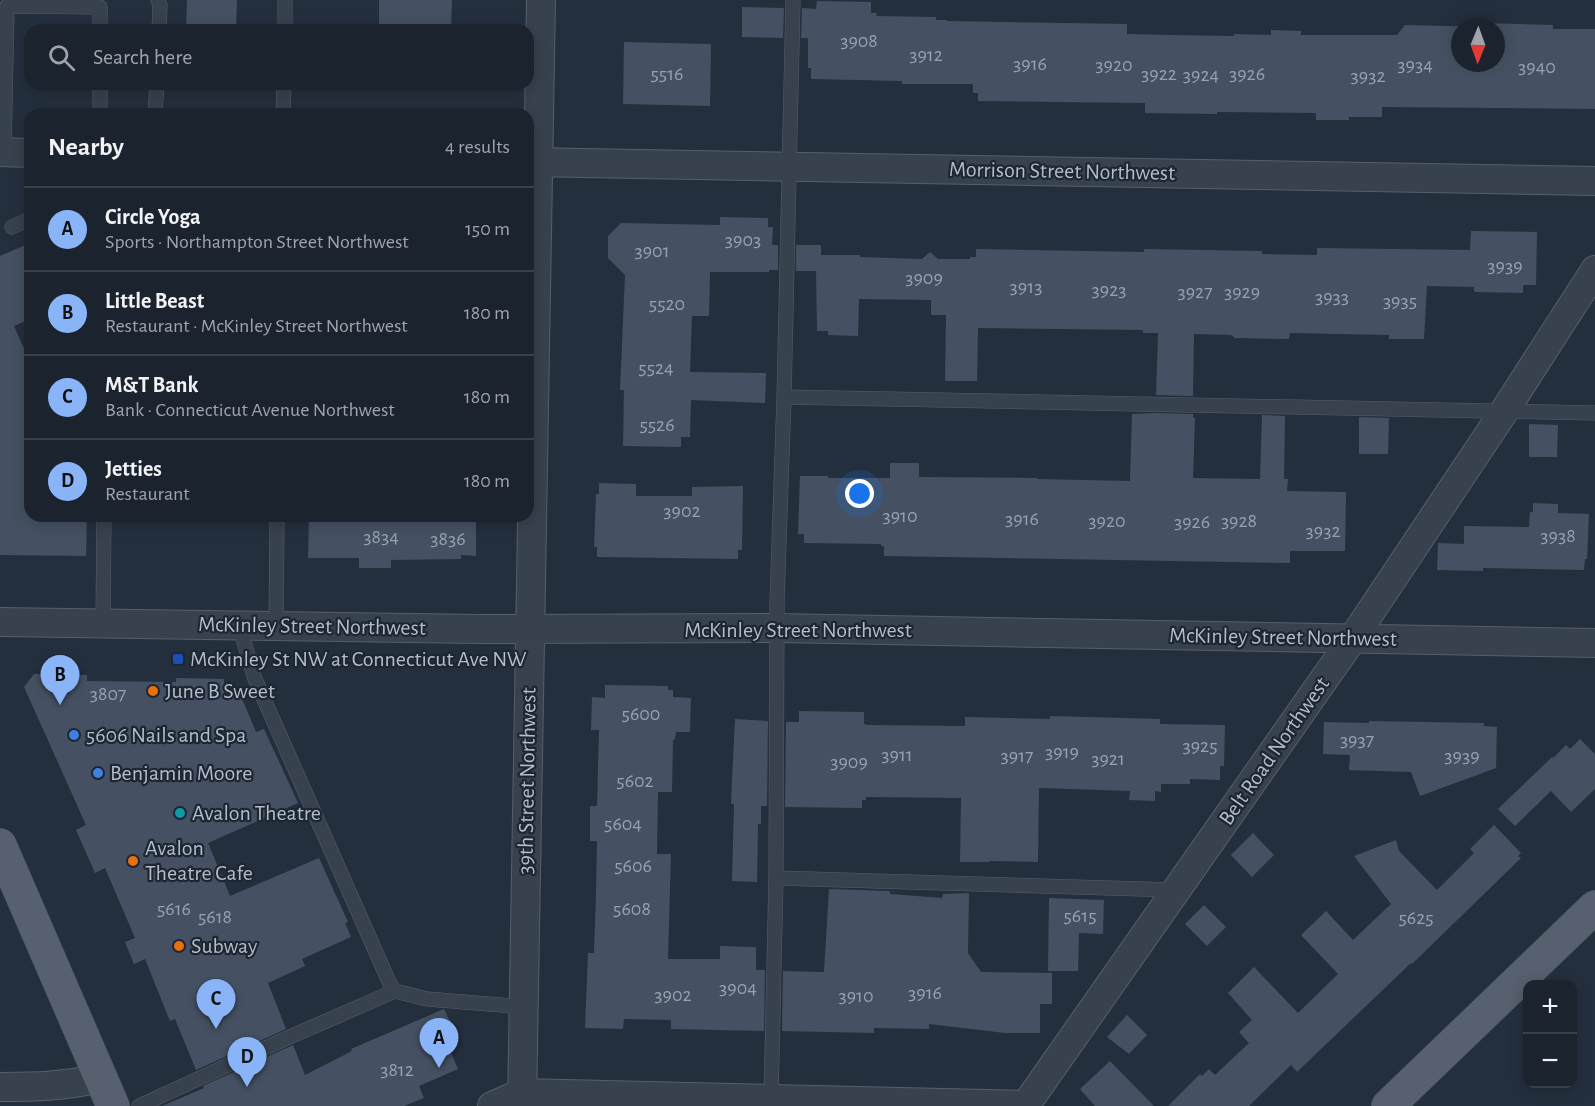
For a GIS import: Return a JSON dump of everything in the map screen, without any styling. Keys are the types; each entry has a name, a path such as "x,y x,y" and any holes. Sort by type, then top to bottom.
{"main road":[{"path":"0,845 107,1092"},
{"path":"1388,1106 1595,907"}],"street":[{"name":"39th Street Northwest","path":"534,142 541,0"},
{"name":"Morrison Street Northwest","path":"534,162 1595,181"},
{"name":"Belt Road Northwest","path":"1025,1106 1353,638 1595,270"},
{"name":"39th Street Northwest","path":"522,1100 531,522"},
{"name":"McKinley Street Northwest","path":"0,622 530,629 777,628 1595,642"},
{"path":"0,1087 72,1084 107,1092"},
{"path":"492,1106 522,1100 771,1100 1025,1106"}],"lane":[{"path":"158,0 159,24"},
{"path":"285,0 285,24"},
{"path":"771,1100 776,878 777,628 793,0"},
{"path":"11,152 6,119 7,6 100,7 100,24"},
{"path":"100,90 100,108"},
{"path":"155,108 157,90"},
{"path":"284,90 284,108"},
{"path":"12,227 24,222"},
{"path":"784,397 1595,413"},
{"path":"103,623 105,522"},
{"path":"276,626 277,522"},
{"path":"239,625 255,679 395,991"},
{"path":"776,878 1176,890"},
{"path":"139,1106 395,991 427,999 524,1007"}],"building":[{"path":"187,0 237,0 236,24 186,24"},
{"path":"379,0 452,0 451,24 379,24"},
{"path":"817,1 871,2 871,13 877,13 876,16 936,17 936,20 947,21 1127,24 1127,34 1271,35 1271,30 1301,31 1301,35 1397,35 1405,25 1451,26 1451,72 1505,72 1505,24 1553,25 1553,29 1595,29 1595,109 1382,107 1382,117 1316,120 1316,113 1145,113 1145,103 978,101 978,93 973,93 973,84 902,84 902,81 811,79 811,68 808,68 808,38 801,38 802,8 816,9"},
{"path":"742,7 784,8 783,38 742,37"},
{"path":"624,42 711,44 710,106 623,104"},
{"path":"720,217 768,218 768,227 773,227 772,245 778,245 778,270 710,272 709,316 692,316 690,372 766,373 765,403 691,400 690,437 681,437 681,447 623,446 624,390 620,390 625,275 608,258 608,236 621,223 720,225"},
{"path":"1471,231 1537,232 1536,285 1523,285 1523,293 1476,292 1474,287 1427,286 1424,339 1389,339 1389,335 1290,333 1289,339 1235,338 1231,335 1194,334 1193,396 1156,395 1158,333 1143,333 1143,330 978,328 977,381 945,381 946,315 931,315 931,300 859,299 858,336 828,335 828,331 817,331 816,271 796,271 796,245 821,245 821,255 922,259 930,252 938,259 970,259 970,257 976,257 976,249 1144,252 1144,249 1262,251 1262,254 1317,255 1317,248 1470,250"},
{"path":"24,246 24,322 14,326 24,348 24,522 87,522 86,556 0,555 0,256"},
{"path":"1132,414 1193,414 1195,418 1193,478 1260,479 1262,415 1285,416 1284,479 1288,479 1287,491 1346,492 1345,551 1290,551 1290,563 884,556 884,546 881,544 804,543 804,534 798,534 800,476 890,478 890,463 919,463 919,477 1130,481"},
{"path":"1359,417 1389,418 1388,454 1359,454"},
{"path":"1529,424 1558,425 1557,457 1529,457"},
{"path":"599,483 636,484 636,496 692,496 692,487 743,486 742,550 738,550 738,559 597,557 597,547 594,547 596,494 599,494"},
{"path":"1533,503 1558,504 1558,513 1589,514 1587,559 1585,559 1584,570 1483,568 1483,571 1437,570 1438,543 1464,544 1464,526 1529,527"},
{"path":"309,522 476,522 476,556 461,555 461,559 391,560 391,568 359,568 359,558 308,558"},
{"path":"34,674 87,675 87,681 176,682 176,678 224,679 224,695 238,689 256,732 264,729 298,803 208,843 230,896 319,858 348,922 345,923 351,937 302,959 305,966 268,983 286,1029 196,1070 175,1019 170,1021 145,959 134,964 125,942 135,938 105,868 95,873 76,830 86,825 24,687"},
{"path":"605,685 668,686 668,690 673,690 673,697 691,698 690,732 676,732 673,740 672,792 658,792 657,854 671,854 668,959 720,959 720,946 756,947 756,970 765,970 764,1031 671,1029 671,1020 624,1019 623,1029 585,1028 588,953 594,953 596,895 597,841 590,841 590,806 597,806 599,730 591,730 592,697 605,698"},
{"path":"799,711 864,712 864,724 868,725 965,726 965,717 1050,719 1050,716 1160,719 1160,724 1225,725 1224,766 1220,766 1220,780 1190,779 1190,784 1161,784 1161,792 1155,791 1155,801 1129,800 1130,791 1039,788 1038,862 960,862 961,798 866,797 866,800 862,800 862,808 785,807 786,722 799,722"},
{"path":"735,719 768,721 767,806 761,806 761,824 758,824 757,882 732,881 734,804 731,804"},
{"path":"1369,721 1484,723 1484,726 1497,727 1496,768 1420,796 1411,772 1349,770 1350,755 1323,754 1324,722 1369,723"},
{"path":"1580,739 1595,754 1595,789 1571,812 1551,791 1515,826 1498,809 1566,745 1570,749"},
{"path":"1494,825 1521,853 1518,856 1521,858 1297,1072 1291,1065 1249,1106 1168,1106 1200,1074 1202,1076 1209,1069 1215,1075 1249,1043 1239,1032 1252,1020 1228,993 1254,967 1298,1013 1338,974 1301,935 1326,911 1353,940 1391,904 1354,856 1396,840 1399,851 1437,890 1474,853 1470,849"},
{"path":"1253,833 1274,855 1252,877 1231,855"},
{"path":"829,889 890,891 890,894 942,898 943,894 969,893 968,953 981,972 1052,973 1052,1004 1040,1004 1040,1033 1005,1033 929,1024 929,1029 874,1028 874,1033 782,1031 783,971 824,972"},
{"path":"1049,898 1104,900 1103,934 1079,933 1078,971 1048,971"},
{"path":"1204,905 1226,927 1207,946 1185,924"},
{"path":"444,1009 456,1034 445,1039 458,1069 419,1086 424,1098 404,1106 162,1106 293,1045 305,1075 352,1051 351,1049"},
{"path":"1127,1015 1147,1035 1129,1054 1107,1037"},
{"path":"1110,1061 1154,1106 1095,1106 1080,1089"}],"place":[{"name":"McKinley St NW at Connecticut Ave NW","path":"178,659"},
{"name":"June B Sweet","path":"153,691"},
{"name":"Little Beast","path":"60,705"},
{"name":"5606 Nails and Spa","path":"74,735"},
{"name":"Benjamin Moore","path":"98,773"},
{"name":"Avalon Theatre","path":"180,813"},
{"name":"Avalon Theatre Cafe","path":"133,861"},
{"name":"Subway","path":"179,946"},
{"name":"M&T Bank","path":"216,1029"},
{"name":"Circle Yoga","path":"439,1068"},
{"name":"Jetties","path":"247,1087"}]}
